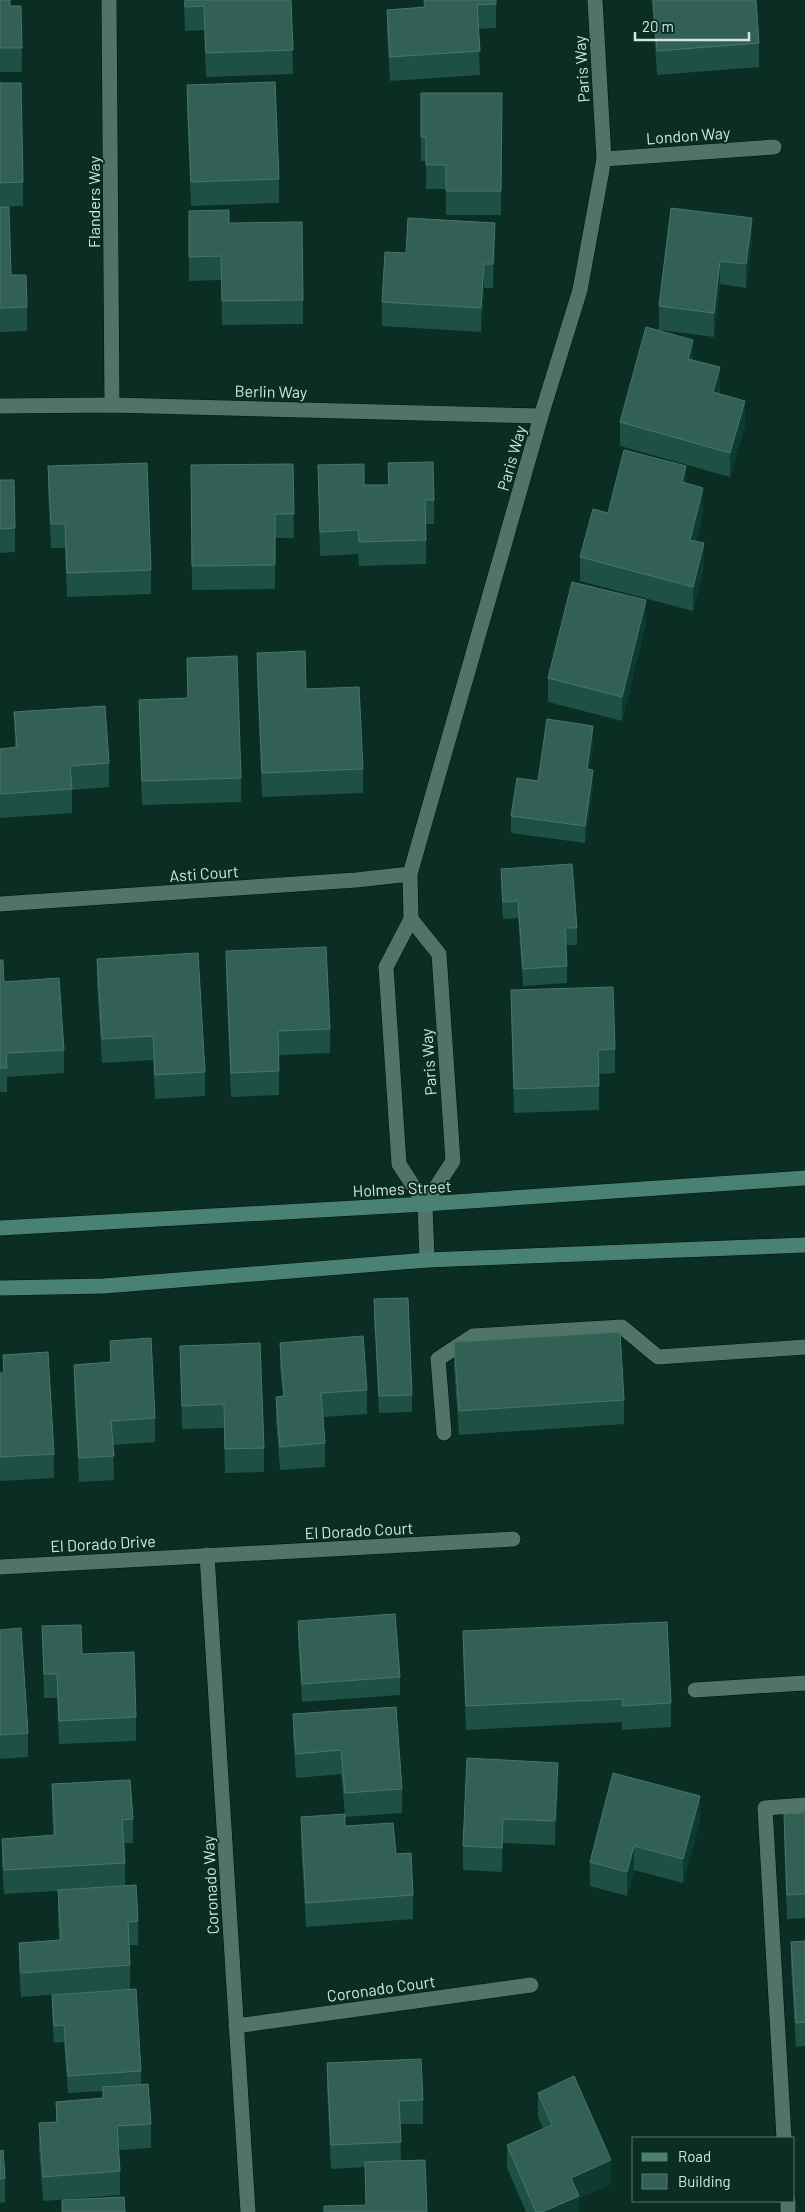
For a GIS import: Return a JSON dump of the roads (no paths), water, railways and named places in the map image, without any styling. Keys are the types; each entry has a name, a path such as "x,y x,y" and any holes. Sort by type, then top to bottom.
{"main road":[{"name":"Holmes Street","path":"0,1228 425,1204 805,1178"},
{"path":"0,1288 104,1286 427,1260 805,1244"}],"street":[{"name":"Flanders Way","path":"110,0 112,405"},
{"name":"Paris Way","path":"411,919 438,954 452,1161 425,1204 399,1164 400,1148 386,967 411,919 410,874 541,416 580,290 604,159 595,0"},
{"name":"London Way","path":"604,159 774,147"},
{"name":"Berlin Way","path":"0,406 112,405 541,416"},
{"name":"Asti Court","path":"0,904 346,881 410,874"},
{"path":"425,1204 427,1260"},
{"path":"444,1433 438,1359 473,1336 622,1327 658,1357 805,1347"},
{"name":"El Dorado Court","path":"208,1555 513,1539"},
{"name":"El Dorado Drive","path":"0,1567 208,1555"},
{"name":"Coronado Way","path":"208,1555 248,2212"},
{"path":"695,1690 805,1683"},
{"path":"784,2137 765,1808 805,1805"},
{"name":"Coronado Court","path":"236,2026 531,1985"}]}
